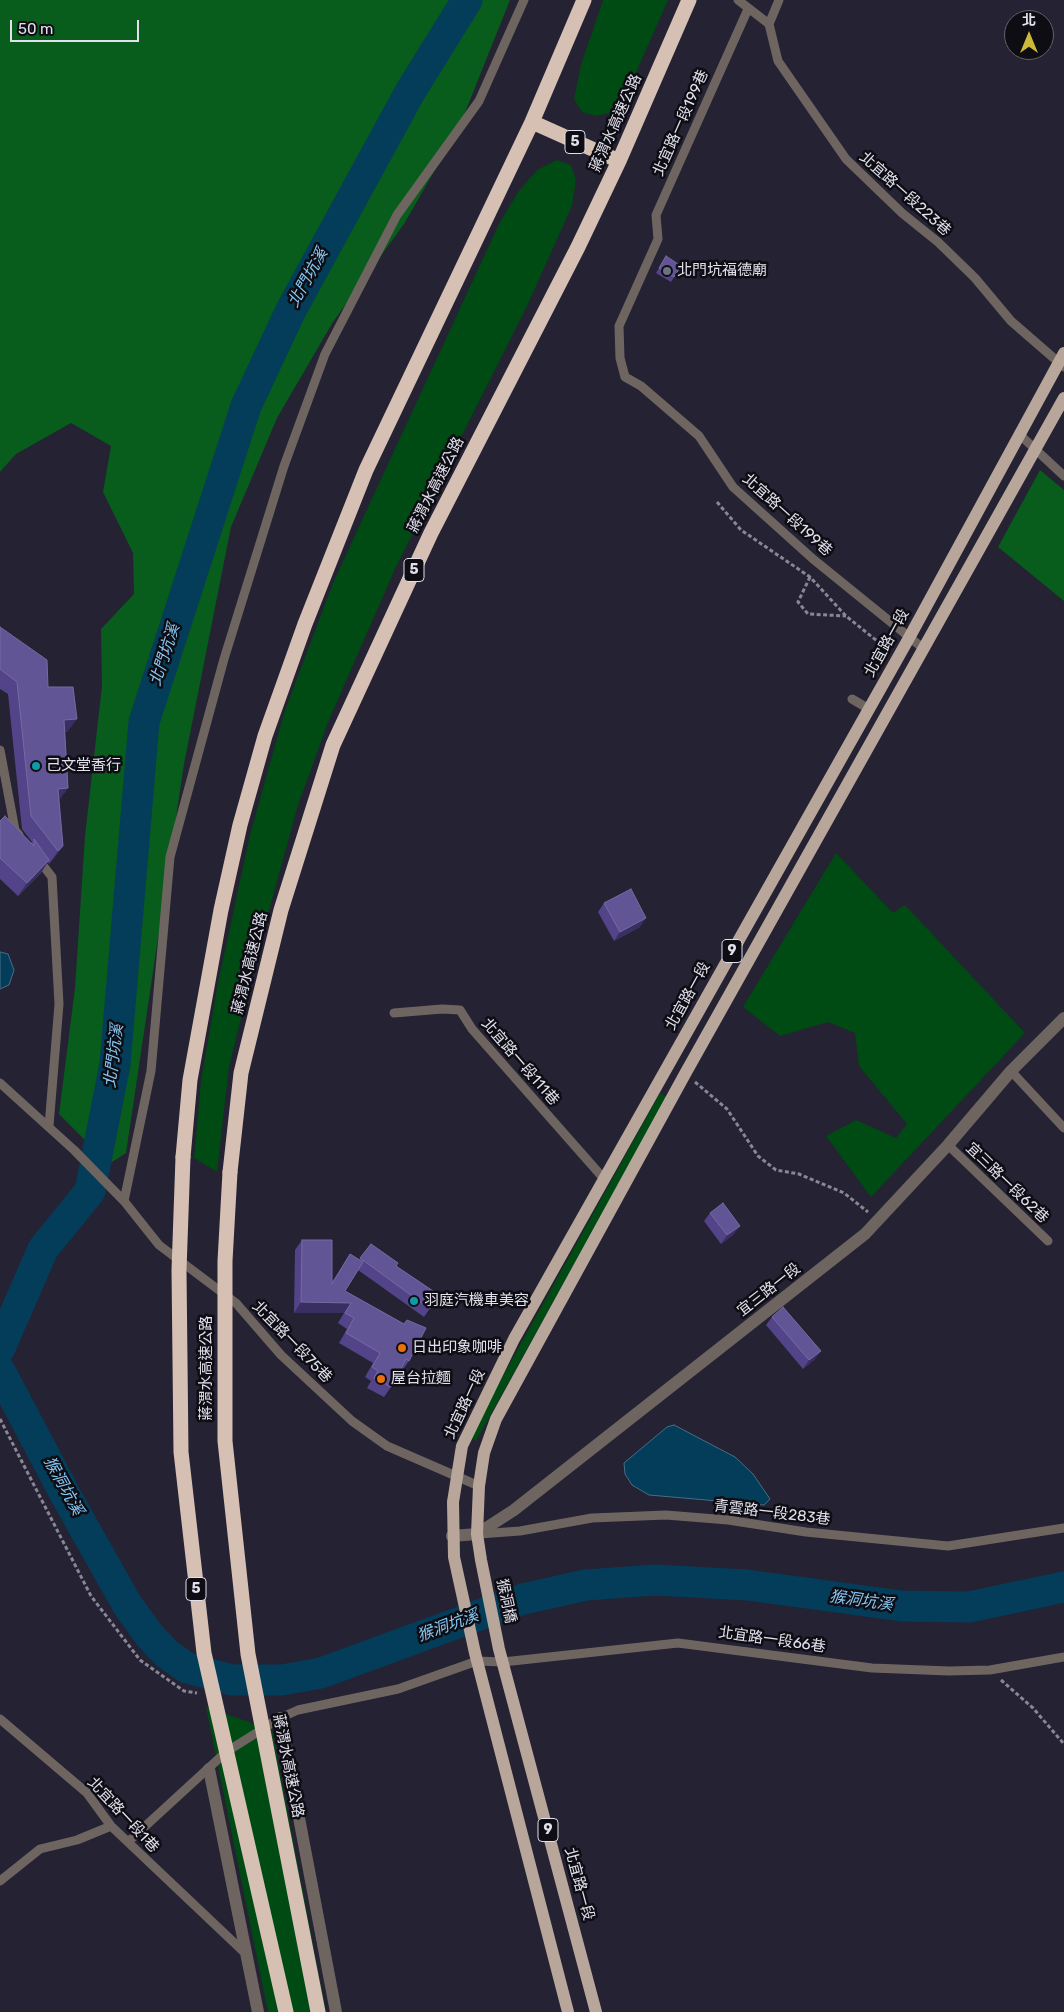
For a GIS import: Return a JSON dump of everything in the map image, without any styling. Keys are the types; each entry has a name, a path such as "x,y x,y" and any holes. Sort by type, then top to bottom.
{"highway":[{"name":"蔣渭水高速公路","path":"286,2012 204,1653 181,1452 179,1270 183,1157 190,1080 221,910 240,825 265,736 305,624 366,470 532,122 584,0"},
{"name":"蔣渭水高速公路","path":"318,2012 248,1654 225,1441 225,1261 230,1172 242,1073 281,910 333,745 431,533 578,247 619,161 689,0"},
{"name":"5","path":"532,122 619,161"}],"main road":[{"name":"北宜路一段","path":"476,1657 456,1565 452,1536 456,1476 464,1438 514,1339 898,658 1062,361"},
{"name":"9","path":"477,1534 478,1486 484,1453 496,1419 685,1074 1064,398"},
{"name":"猴洞橋","path":"477,1534 500,1649"},
{"name":"北宜路一段","path":"500,1649 596,2012"},
{"name":"9","path":"476,1657 568,2012"}],"street":[{"name":"宜三路一段","path":"452,1536 477,1534 514,1510 865,1234 948,1145 1011,1071 1064,1018"},
{"path":"280,1718 336,2012"},
{"path":"209,1769 258,2012"}],"lane":[{"path":"124,1201 151,1071 170,857 224,660 284,466 330,345 397,215 479,101 524,0"},
{"path":"738,0 769,24 779,0"},
{"name":"北宜路一段199巷","path":"748,9 656,215 658,239 619,326 620,358 625,377 641,386 699,436 733,487 813,559 924,649"},
{"name":"北宜路一段223巷","path":"769,24 778,61 846,159 902,213 938,242 975,278 1011,321 1062,361"},
{"path":"1020,435 1064,476"},
{"path":"852,699 868,709"},
{"path":"0,750 15,830 28,846"},
{"path":"34,854 52,877 59,1004 49,1126"},
{"name":"北宜路一段111巷","path":"394,1013 442,1009 460,1010 472,1029 605,1180"},
{"path":"1011,1071 1064,1128"},
{"path":"0,1083 49,1126"},
{"name":"北宜路一段75巷","path":"49,1126 124,1201 159,1245 236,1303 281,1355 352,1421 387,1446 478,1486"},
{"name":"宜三路一段62巷","path":"948,1145 1048,1242"},
{"name":"青雲路一段283巷","path":"477,1534 520,1531 592,1518 666,1515 728,1520 806,1532 948,1546 1064,1528"},
{"name":"北宜路一段66巷","path":"476,1657 503,1662 678,1643 872,1668 949,1671 990,1670 1064,1657"},
{"path":"128,1842 226,1752 280,1718 298,1710 398,1689 476,1657"},
{"name":"北宜路一段1巷","path":"0,1719 87,1793 110,1826 245,1953"},
{"path":"0,1880 40,1849 77,1840 110,1826"}],"path":[{"path":"717,502 741,530 810,577 846,616 898,658"},
{"path":"810,577 798,602 808,614 846,616"},
{"path":"685,1074 727,1109 758,1156 776,1170 799,1174 844,1193 878,1220"},
{"path":"0,1419 91,1596 140,1660 184,1691 199,1694"},
{"path":"990,1670 1033,1708 1064,1744"}],"green space":[{"path":"0,0 510,0 458,130 404,224 333,322 277,418 231,527 184,764 126,1153 109,1164 59,1114 75,988 85,836 102,686 101,629 134,594 133,553 103,492 111,446 71,423 16,454 0,472"},
{"path":"603,0 668,0 635,75 609,113 596,116 582,112 574,99 581,65"},
{"path":"557,160 571,165 576,180 572,206 527,306 395,569 329,720 298,805 256,958 229,1067 217,1172 194,1158 201,1081 218,983 250,835 284,713 333,583 499,224 518,192 537,170"},
{"path":"1040,470 1064,490 1064,601 998,547"},
{"path":"836,853 893,913 905,905 1025,1033 871,1197 826,1136 856,1120 896,1138 907,1124 859,1066 855,1033 828,1022 780,1036 743,1007"},
{"path":"660,1093 667,1097 476,1441 469,1437"},
{"path":"206,1707 272,1730 326,2012 268,2012"}],"water":[{"path":"0,952 8,954 14,970 9,985 0,989"},
{"path":"674,1425 735,1457 753,1474 770,1499 764,1505 649,1495 632,1485 625,1474 624,1463 667,1427"}],"building":[{"path":"666,256 681,266 674,277 659,268"},
{"name":"己文堂香行","path":"0,627 47,660 48,687 73,687 77,719 64,720 68,788 58,789 63,846 58,851 31,816 17,682 0,669"},
{"path":"5,816 34,846 34,839 49,860 27,883 0,858 0,821"},
{"path":"631,889 646,918 620,932 604,903"},
{"path":"723,1203 740,1226 727,1235 710,1213"},
{"path":"302,1240 332,1240 332,1284 350,1254 363,1262 345,1291 404,1324 407,1320 426,1328 409,1361 406,1359 391,1387 374,1378 378,1371 372,1367 380,1353 346,1333 354,1318 345,1313 351,1303 301,1302"},
{"path":"371,1244 398,1263 396,1266 439,1295 430,1309 360,1258"},
{"path":"783,1307 821,1351 809,1360 772,1317"}],"waterway":[{"name":"北門坑溪","path":"0,1348 43,1249 90,1191 115,1064 144,722 246,406 291,310 410,92 467,0"},
{"name":"猴洞坑溪","path":"0,1371 66,1496 128,1606 150,1636 167,1654 187,1668 232,1680 282,1680 321,1673 523,1599 586,1585 655,1580 747,1585 902,1606 969,1607 1064,1587"}],"place":[{"name":"北門坑福德廟","path":"667,271"},
{"name":"己文堂香行","path":"36,766"},
{"name":"羽庭汽機車美容","path":"414,1301"},
{"name":"日出印象咖啡","path":"402,1348"},
{"name":"屋台拉麵","path":"381,1379"}]}
